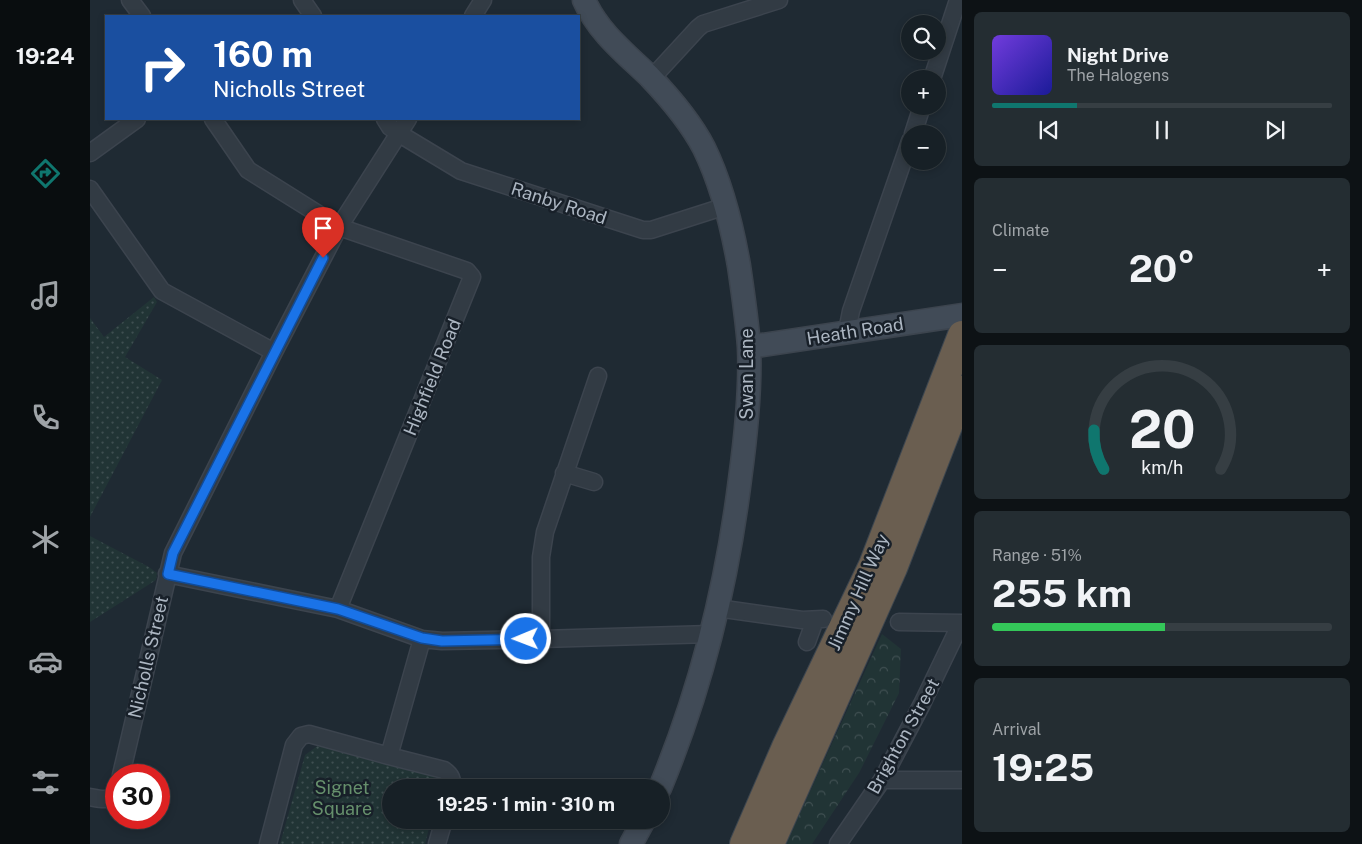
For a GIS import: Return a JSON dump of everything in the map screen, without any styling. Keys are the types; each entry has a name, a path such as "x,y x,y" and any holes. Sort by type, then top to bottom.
{"highway":[{"name":"Jimmy Hill Way","path":"744,844 786,747 873,565 958,322"},
{"name":"Jimmy Hill Way","path":"770,844 892,568 962,390"}],"main road":[{"name":"Swan Lane","path":"584,0 590,14 605,34 683,113 694,130 712,166 726,206 744,295 749,347 744,446 728,554 704,661 663,779"},
{"name":"Heath Road","path":"749,347 847,331 958,322"},
{"path":"631,844 639,829"}],"street":[{"path":"130,0 141,15"},
{"path":"302,0 312,15"},
{"path":"474,15 483,0"},
{"path":"651,79 703,24 779,0"},
{"path":"935,70 958,0"},
{"path":"90,153 136,120"},
{"path":"214,120 248,170 340,227"},
{"name":"Ranby Road","path":"385,120 398,134 461,171 643,230 651,230 726,206"},
{"name":"Nicholls Street","path":"124,764 173,553 274,352 340,227 407,120"},
{"path":"847,331 851,311 901,167"},
{"path":"90,189 162,291 274,352"},
{"name":"Highfield Road","path":"338,609 472,277 467,271 340,227"},
{"path":"542,639 541,557 545,532 598,376"},
{"path":"564,473 594,482"},
{"path":"168,574 338,609 422,638 442,641 711,634"},
{"path":"717,608 802,620 819,619 807,642"},
{"path":"899,622 961,623"},
{"name":"Brighton Street","path":"838,844 882,780 922,704 961,623"},
{"path":"389,756 422,638"},
{"path":"268,844 294,745 301,736 309,734 444,770 451,775 452,779"},
{"path":"882,780 962,780"},
{"path":"90,797 105,800"},
{"path":"438,844 442,829"}],"green space":[{"path":"154,297 157,302 125,357 162,380 90,517 90,318 104,337"},
{"path":"90,536 157,573 156,580 90,622"},
{"path":"882,634 901,649 899,693 859,773 812,844 786,844"},
{"name":"Signet Square","path":"320,744 433,776 436,779 382,779 382,829 429,829 425,844 280,844 305,755"}],"route":[{"path":"323,258 173,553 168,574 338,609 422,638 442,641 526,639"}]}
